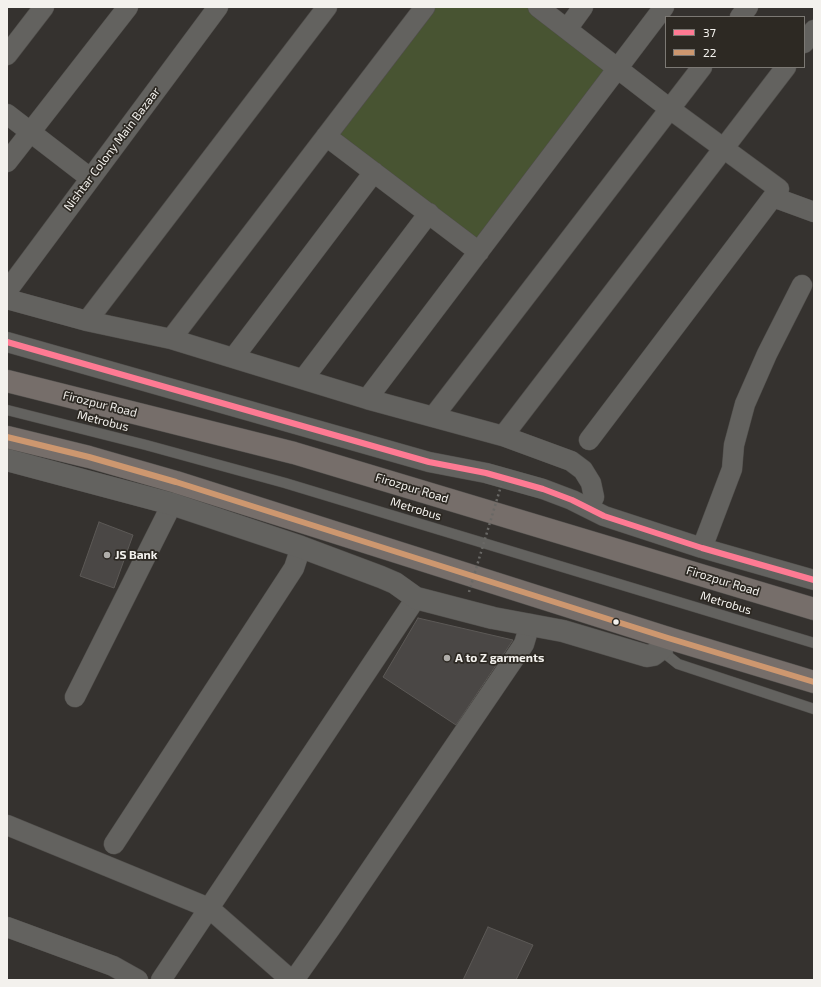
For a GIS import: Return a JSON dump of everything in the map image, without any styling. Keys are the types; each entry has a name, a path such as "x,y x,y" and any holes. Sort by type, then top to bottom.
{"main road":[{"name":"Firozpur Road","path":"7,381 294,453 814,609"},
{"path":"7,437 89,457 176,482 668,638 814,682"}],"street":[{"path":"7,55 44,7"},
{"path":"7,162 128,7"},
{"name":"Nishtar Colony Main Bazaar","path":"7,291 218,7"},
{"path":"87,321 327,7"},
{"path":"171,339 425,7"},
{"path":"538,7 724,150 779,189 589,440"},
{"path":"567,29 583,7"},
{"path":"368,398 617,67 664,7"},
{"path":"741,16 748,7"},
{"path":"805,42 814,30"},
{"path":"433,417 701,68"},
{"path":"504,436 785,68"},
{"path":"7,114 90,178"},
{"path":"326,136 479,252"},
{"path":"234,357 374,172"},
{"path":"773,197 814,212"},
{"path":"304,378 429,214"},
{"path":"702,548 732,469 734,445 745,404 767,354 802,285"},
{"path":"7,299 87,321 171,339 433,417 504,436 572,461 583,470 591,483 594,497 588,507"},
{"path":"7,342 421,460 514,481 572,500 604,516 702,548 814,580"},
{"path":"7,460 172,504 301,547 395,583 416,598 493,618 563,631 647,656 654,655 661,649 668,638"},
{"path":"75,697 172,504"},
{"path":"114,844 294,568 301,547"},
{"path":"785,600 791,573"},
{"path":"161,980 416,598"},
{"path":"7,825 209,908 292,980 330,930 524,644 530,624"},
{"path":"7,927 113,966 138,980"}],"lane":[{"name":"Metrobus","path":"7,410 146,445 285,484 814,643"},
{"path":"668,638 668,656 678,664 814,709"}],"path":[{"path":"469,592 501,486"}],"green space":[{"path":"425,7 538,7 617,67 479,252 326,136"}],"building":[{"name":"JS Bank","path":"99,522 133,535 114,588 80,576"},
{"name":"A to Z garments","path":"418,618 513,640 456,725 383,677"},
{"path":"488,927 533,945 516,980 463,980"}],"transit line":[{"name":"37","path":"7,342 429,462 486,473 543,489 572,500 604,516 702,548 814,580"},
{"name":"22","path":"7,437 89,457 176,482 668,638 814,682"}],"place":[{"name":"JS Bank","path":"107,555"},
{"name":"A to Z garments","path":"447,658"}]}
